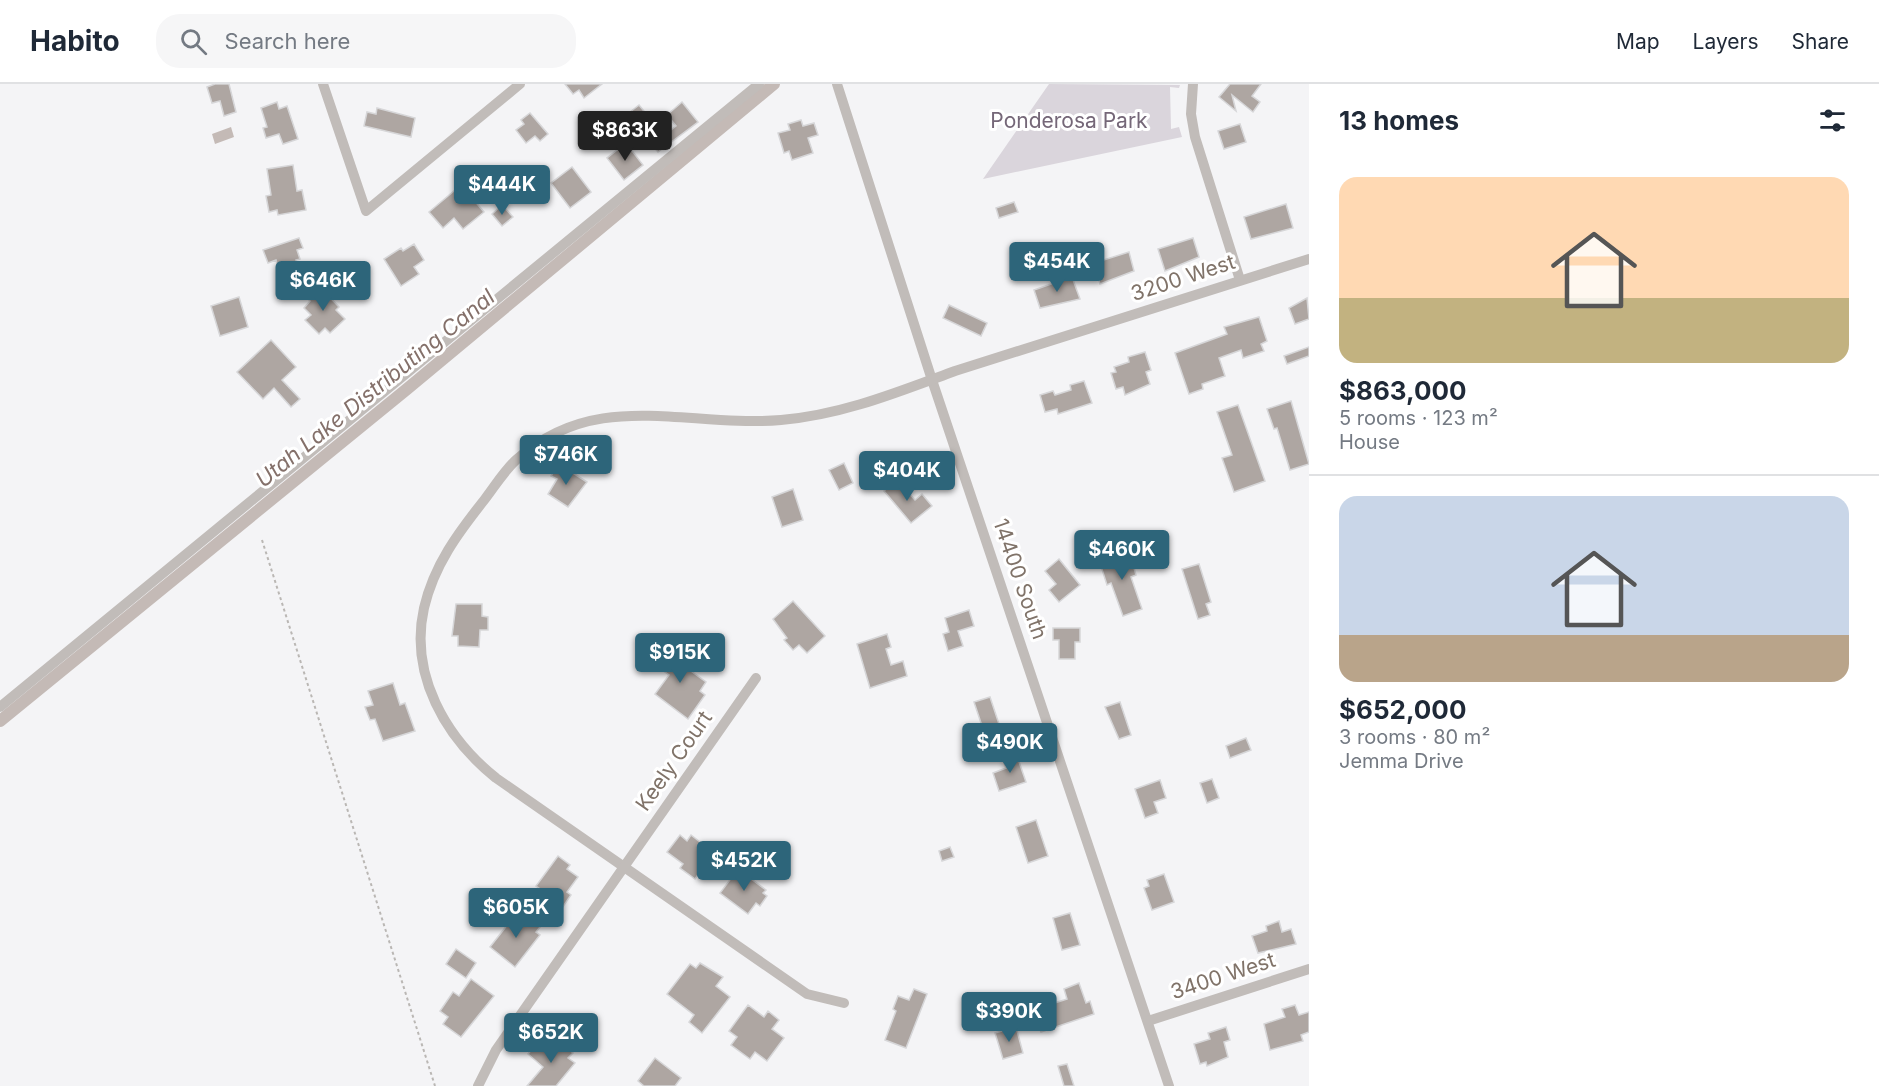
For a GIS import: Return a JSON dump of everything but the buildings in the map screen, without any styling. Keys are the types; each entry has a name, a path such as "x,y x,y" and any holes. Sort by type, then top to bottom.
{"street":[{"path":"323,84 366,211 520,84"},
{"path":"0,706 759,84"},
{"name":"14400 South","path":"837,84 932,380 1169,1086"},
{"path":"1193,84 1191,114 1194,137 1240,280"},
{"name":"3200 West","path":"844,1003 807,994 474,761 443,721 424,670 421,644 423,615 428,592 445,553 460,529 515,462 532,446 571,426 616,415 647,414 732,421 782,420 840,411 1309,259"},
{"name":"Keely Court","path":"478,1086 496,1050 756,678"},
{"name":"3400 West","path":"1148,1021 1309,969"}],"path":[{"path":"262,540 435,1086"}],"green space":[{"name":"Ponderosa Park","path":"1049,84 1180,85 1179,88 1170,87 1171,129 1179,127 1182,137 983,179"}],"shaded area":[{"path":"231,127 234,137 215,144 212,134"}],"waterway":[{"name":"Utah Lake Distributing Canal","path":"0,721 407,389 774,84"}]}
